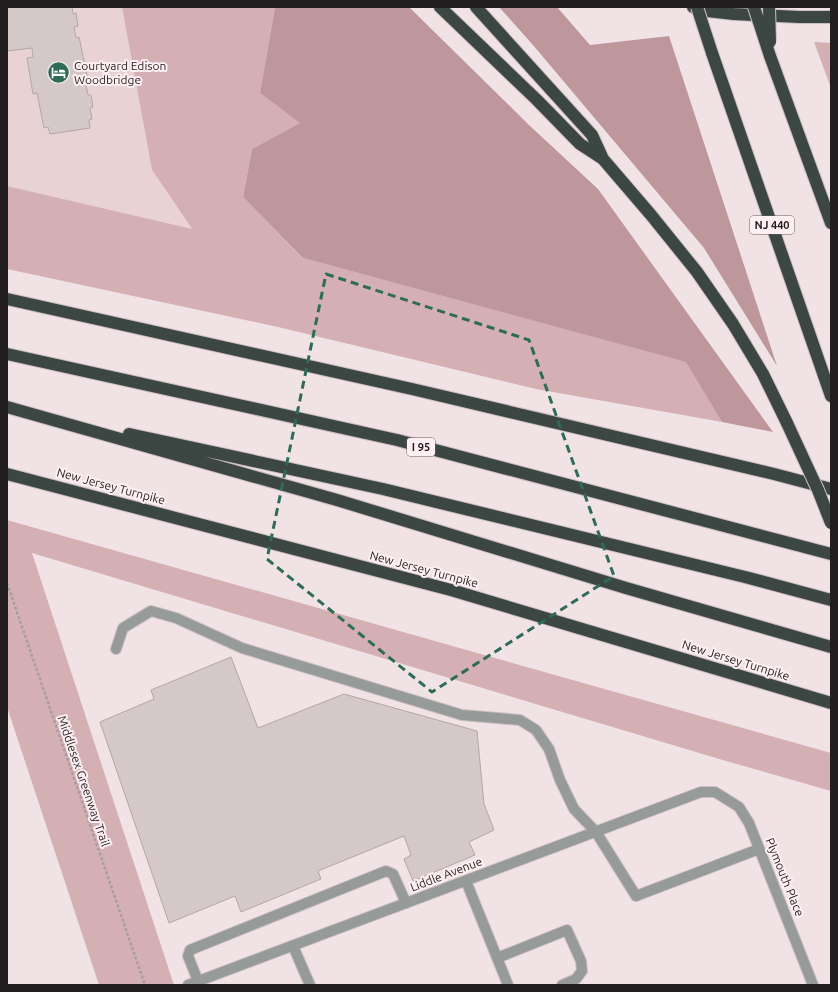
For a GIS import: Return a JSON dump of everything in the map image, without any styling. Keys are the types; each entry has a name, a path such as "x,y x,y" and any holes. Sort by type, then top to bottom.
{"highway":[{"path":"440,7 537,100 580,144 603,159"},
{"path":"476,7 592,136 603,159 697,272 733,324 763,374 818,490 831,523"},
{"path":"693,7 707,11 734,14 799,18 831,17"},
{"name":"NJ 440","path":"697,7 831,396"},
{"path":"754,7 770,56 831,223"},
{"path":"734,14 768,7 770,56"},
{"path":"7,299 412,389 774,474 831,489"},
{"name":"I 95","path":"7,354 397,440 831,554"},
{"path":"7,407 383,489 729,573 831,600"},
{"path":"7,407 337,500 603,581 831,647"},
{"name":"New Jersey Turnpike","path":"7,474 451,590 831,703"}],"street":[{"path":"116,649 123,628 151,611 176,618 242,648 462,715 520,720 536,730 549,749 560,780 574,809 596,832 636,896 759,849"},
{"name":"Liddle Avenue","path":"193,983 702,792 715,792"},
{"name":"Plymouth Place","path":"715,792 739,808 749,823 813,985"},
{"path":"193,983 188,956 190,950 386,871 393,874 406,903"},
{"path":"466,880 508,985"},
{"path":"497,958 568,930 581,961 582,971 576,979 562,985"},
{"path":"294,946 310,985"}],"path":[{"name":"Middlesex Greenway Trail","path":"7,583 145,985"}],"highlighted area":[{"path":"326,274 529,340 614,576 432,692 267,559"}],"shaded area":[{"path":"7,7 122,7 152,170 192,230 7,186"},
{"path":"122,7 275,7 260,93 301,123 252,149 243,197 303,258 687,362 722,422 536,389 278,327 7,269 7,186 192,229 152,170"},
{"path":"275,7 409,7 530,126 598,189 773,432 722,422 686,362 303,258 243,197 252,149 300,123 260,93"},
{"path":"499,7 557,7 590,45 669,36 777,366 704,248 533,45"},
{"path":"814,42 831,43 831,88"},
{"path":"7,520 831,753 831,791 726,761 32,553 174,985 99,985 7,707"}],"building":[{"name":"Courtyard Edison Woodbridge","path":"7,7 72,7 73,14 76,13 78,26 74,27 76,38 79,37 89,85 86,85 88,95 91,95 93,107 90,108 92,119 89,120 90,128 50,134 48,127 44,128 37,93 33,94 27,58 33,57 32,48 7,51"},
{"path":"231,657 258,728 344,694 477,731 484,804 494,830 469,842 475,855 413,881 404,859 411,855 404,836 318,871 321,879 241,912 235,896 169,923 100,722 154,699 151,690"}],"place":[{"name":"Courtyard Edison Woodbridge","path":"58,72"}]}
